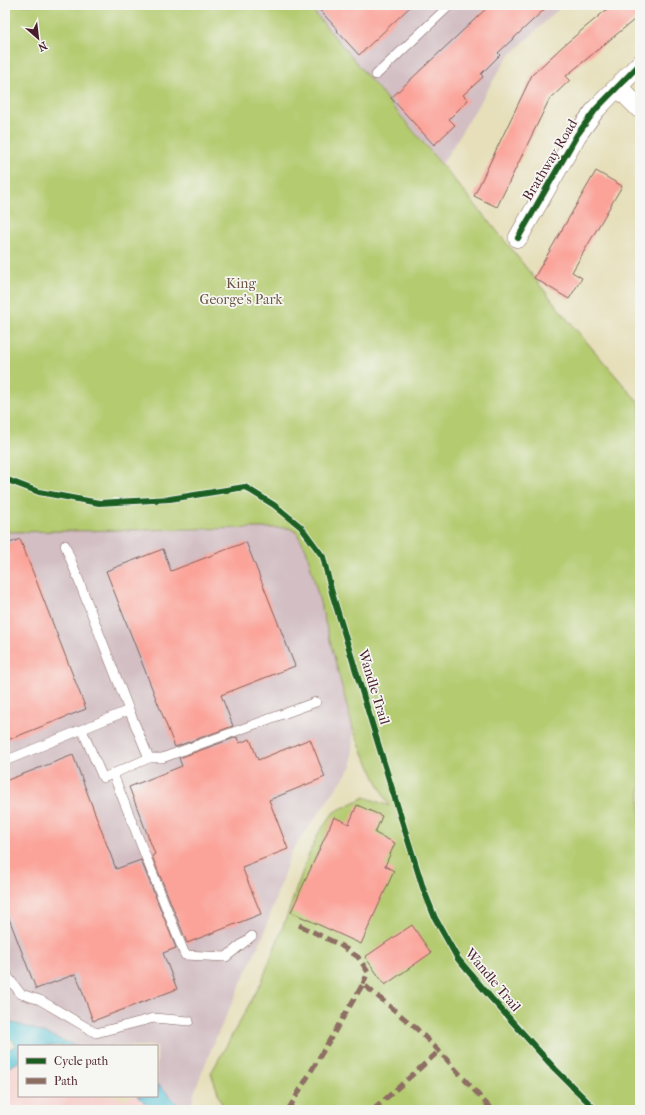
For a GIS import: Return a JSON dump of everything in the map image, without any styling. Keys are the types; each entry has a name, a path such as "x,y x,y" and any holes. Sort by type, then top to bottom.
{"street":[{"name":"Brathway Road","path":"518,238 577,135 596,110 640,64"},
{"path":"618,87 640,109"}],"lane":[{"path":"376,75 450,5"},
{"path":"65,545 149,758"},
{"path":"82,730 103,778 149,758 162,758 316,702"},
{"path":"5,762 129,710"},
{"path":"113,774 185,955 226,957 252,936"},
{"path":"5,970 8,977 21,994 40,1000 96,1033 154,1018 189,1021"}],"shaded area":[{"path":"308,5 563,5 507,58 442,164"},
{"path":"289,528 296,532 306,549 353,728 352,766 291,852 263,936 214,1042 195,1090 190,1110 184,1110 158,1085 158,1045 74,1045 31,1028 5,1021 5,532"},
{"path":"18,1062 18,1097 119,1097 123,1101 130,1097 138,1097 155,1110 5,1110 5,1069"}],"green space":[{"name":"King George's Park","path":"5,5 308,5 497,231 567,319 640,404 640,1110 224,1110 211,1073 261,983 306,861 319,832 334,812 365,797 389,806 353,729 306,549 296,532 289,528 256,528 5,532"}],"water":[{"path":"5,1021 31,1028 74,1045 18,1045 18,1062 5,1069 5,1051 15,1046 13,1040 5,1036"},
{"path":"158,1084 184,1110 154,1110 138,1097 158,1097"}],"building":[{"path":"315,5 412,5 359,55"},
{"path":"490,5 549,5 498,53 500,55 481,74 483,77 463,95 468,100 449,119 455,125 434,145 391,98"},
{"path":"612,5 640,5 640,15 566,76 570,80 549,100 497,207 474,196 532,75 563,46"},
{"path":"596,171 622,186 572,272 582,278 569,299 534,278"},
{"path":"20,539 86,709 5,741 5,545"},
{"path":"246,542 295,666 221,695 233,726 175,747 106,571 163,549 171,571"},
{"path":"237,737 239,743 250,739 258,760 310,739 325,777 269,800 288,849 242,867 261,914 187,943 152,856 155,854 129,787 182,766 179,758"},
{"path":"73,755 116,869 141,860 176,948 163,953 177,989 93,1021 76,974 36,989 5,908 5,781"},
{"path":"357,805 382,816 375,833 395,843 385,866 394,871 361,944 291,912 334,817 349,824"},
{"path":"412,925 431,953 385,985 365,957"}],"marked path":[{"path":"299,925 340,945 358,957 368,972 363,984"},
{"path":"288,1110 363,984 417,1029 492,1110"},
{"path":"373,1110 439,1051"}],"cycle path":[{"path":"518,238 577,135 596,109 640,64"},
{"name":"Wandle Trail","path":"5,479 39,492 99,503 170,499 245,487 274,505 301,527 323,557 332,593 388,776 423,888 435,918 458,959 555,1069 596,1110"}]}
